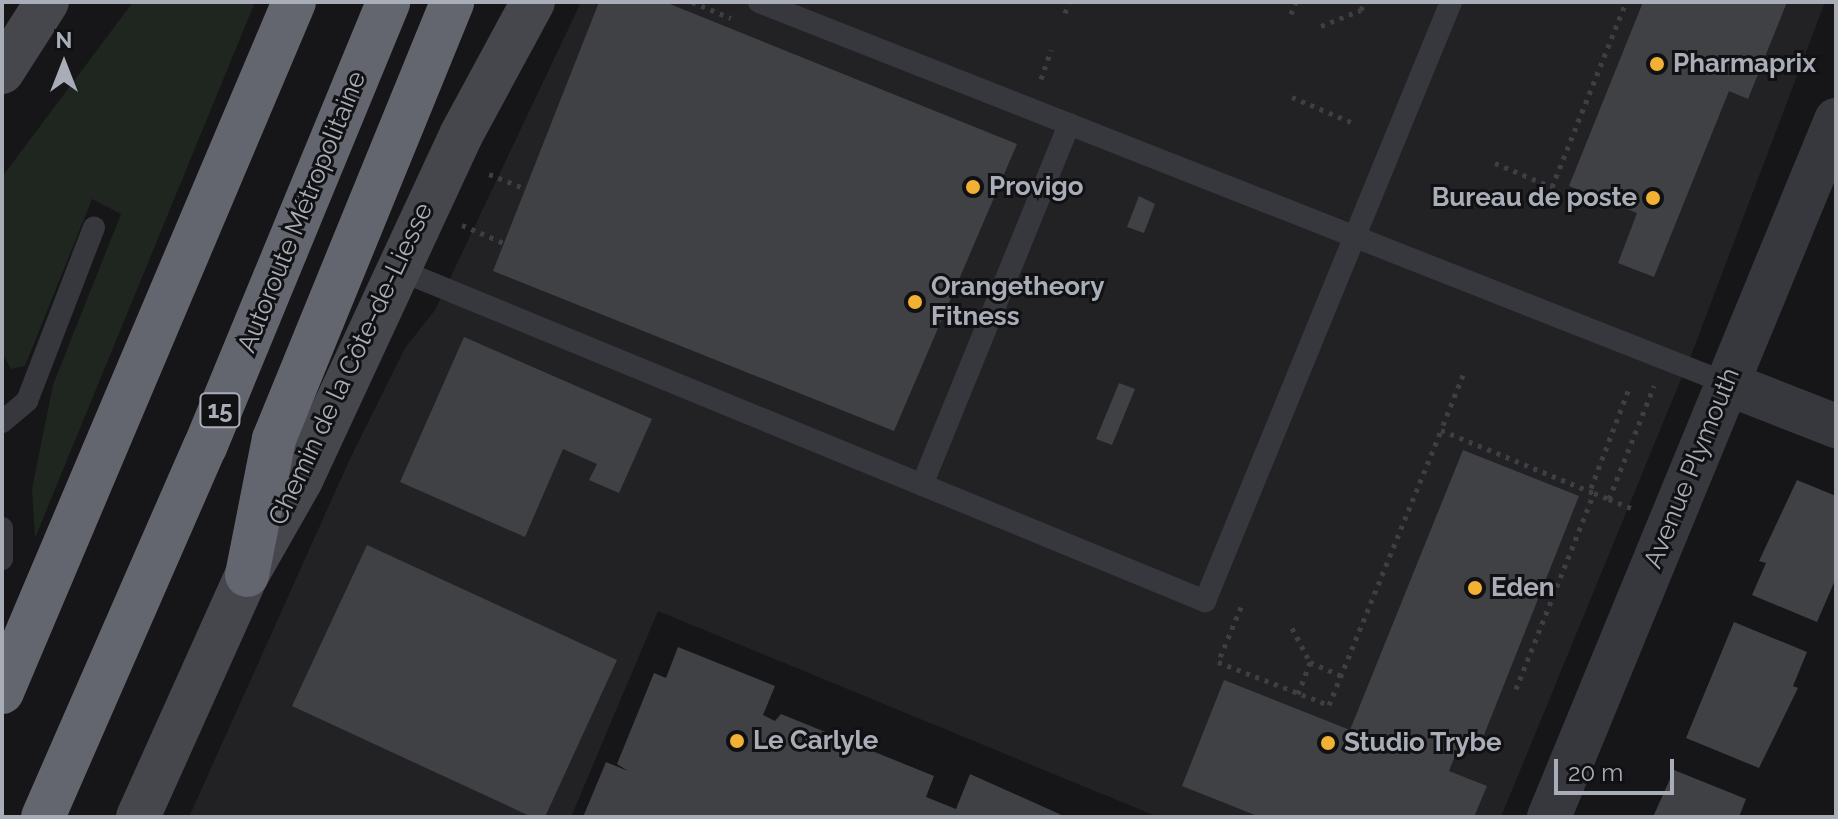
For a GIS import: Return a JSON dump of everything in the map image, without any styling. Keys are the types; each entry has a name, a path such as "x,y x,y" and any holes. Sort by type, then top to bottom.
{"highway":[{"path":"2,692 294,2"},
{"name":"Autoroute Métropolitaine","path":"43,817 205,447 388,2"},
{"path":"247,575 274,439 452,2"}],"main road":[{"path":"503,51 516,2"},
{"name":"Chemin de la Côte-de-Liesse","path":"138,817 247,575 301,480 397,269 503,51 533,2"},
{"path":"2,72 47,7"}],"street":[{"name":"Avenue Plymouth","path":"1549,817 1836,120"},
{"path":"1726,383 1836,426"}],"lane":[{"path":"759,2 1726,383"},
{"path":"397,269 1205,601 1451,2"},
{"path":"922,485 1069,124"},
{"path":"2,422 27,401 94,227"},
{"path":"2,528 2,559"}],"path":[{"path":"1065,13 1069,2"},
{"path":"1291,14 1296,2"},
{"path":"1321,26 1361,10 1364,2"},
{"path":"1495,163 1552,187 1626,2"},
{"path":"1037,89 1051,50"},
{"path":"1292,97 1351,122"},
{"path":"478,170 526,189"},
{"path":"451,220 504,243"},
{"path":"1241,607 1218,662 1329,705 1463,375"},
{"path":"1609,499 1654,385"},
{"path":"1516,689 1628,391"},
{"path":"1441,430 1593,490 1634,510"},
{"path":"1292,628 1310,662 1341,676"},
{"path":"1298,694 1310,662"}],"shaded area":[{"path":"133,2 255,2 35,538 32,489 53,385 121,214 92,199 25,366 11,369 2,353 2,177"},
{"path":"581,2 1825,2 1695,345 1501,817 1158,817 658,611 571,817 189,817 349,461 405,348 435,310"}],"building":[{"path":"599,2 665,2 1017,144 894,431 493,271"},
{"path":"1643,2 1787,2 1748,99 1729,91 1654,277 1618,263 1637,213 1569,186"},
{"path":"1139,196 1155,204 1144,233 1127,227"},
{"path":"464,337 652,419 619,493 589,480 597,464 563,449 525,537 400,482"},
{"path":"1119,383 1135,389 1112,445 1096,439"},
{"name":"Eden","path":"1463,450 1579,496 1480,745 1462,738 1449,771 1487,786 1474,817 1260,817 1182,786 1224,680 1350,730"},
{"path":"1797,480 1836,496 1836,578 1817,622 1752,595 1766,563 1759,561"},
{"path":"367,545 617,660 545,817 532,817 292,706"},
{"path":"1734,622 1807,652 1793,686 1798,688 1759,768 1686,738"},
{"name":"Le Carlyle","path":"678,647 775,686 763,715 775,721 781,714 934,776 926,797 956,809 970,774 1066,817 583,817 606,762 628,771 617,764 654,673 666,678"},
{"path":"1674,770 1746,799 1739,817 1653,817"}],"place":[{"name":"Pharmaprix","path":"1657,64"},
{"name":"Provigo","path":"973,187"},
{"name":"Bureau de poste","path":"1653,198"},
{"name":"Orangetheory Fitness","path":"915,302"},
{"name":"Eden","path":"1475,588"},
{"name":"Le Carlyle","path":"737,741"},
{"name":"Studio Trybe","path":"1328,743"}]}
